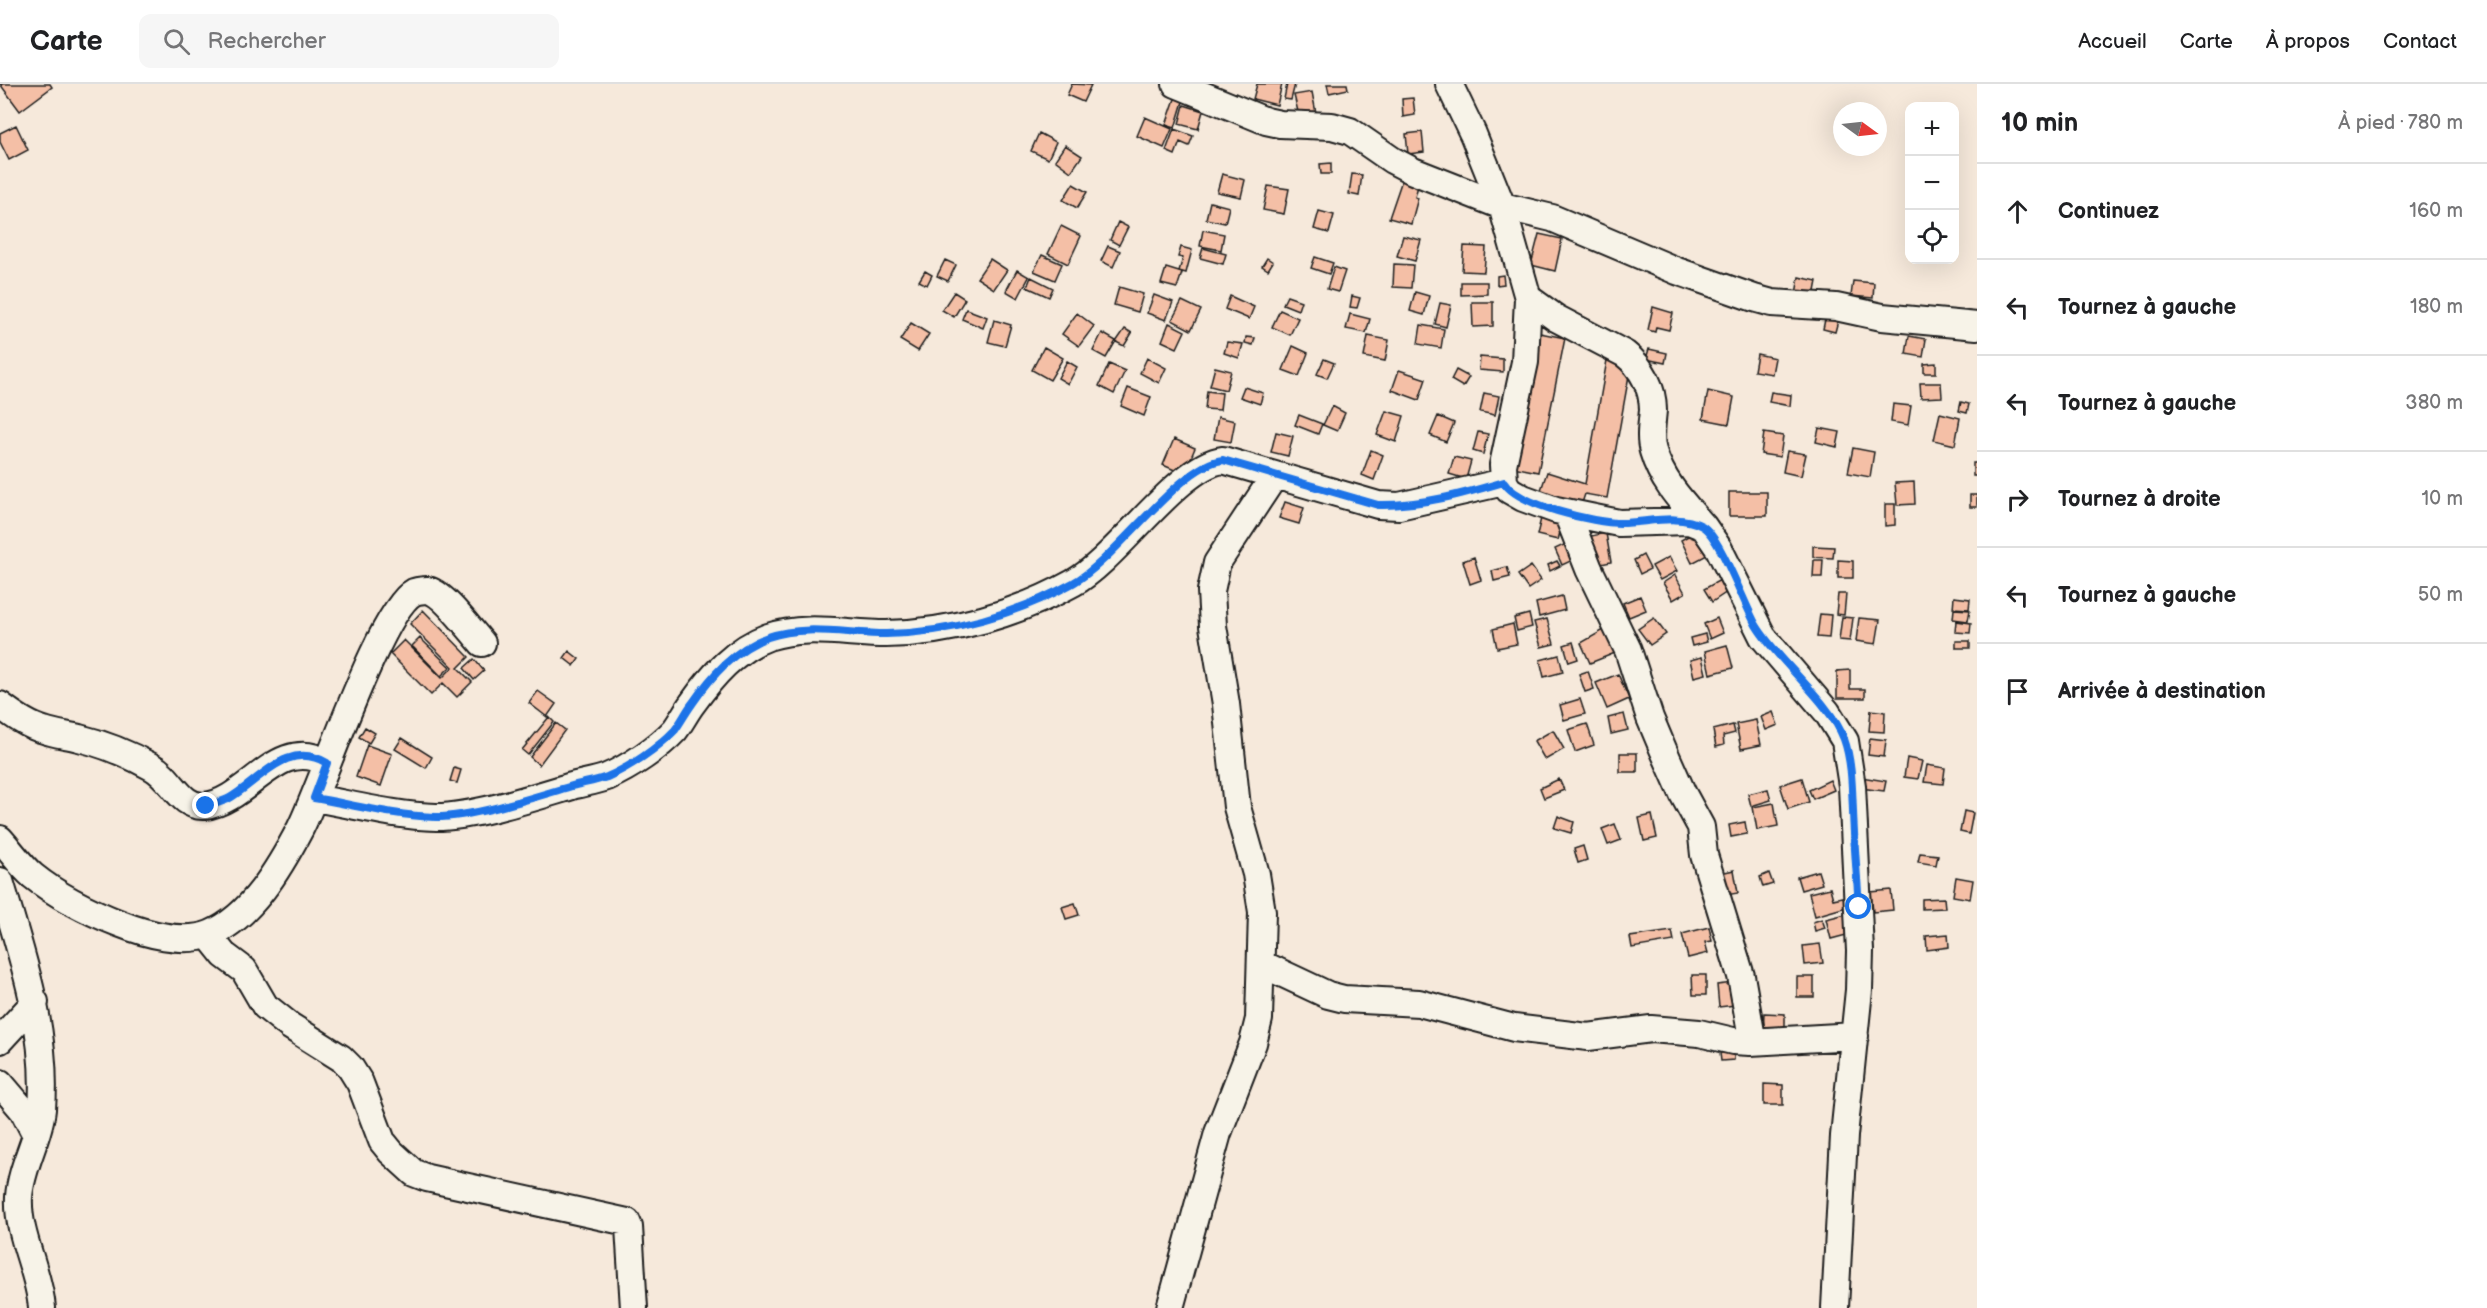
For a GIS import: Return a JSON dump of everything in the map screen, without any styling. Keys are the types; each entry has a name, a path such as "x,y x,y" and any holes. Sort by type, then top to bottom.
{"street":[{"path":"1176,84 1266,121 1280,124 1332,126 1350,131 1392,160 1413,171 1502,206 1552,218 1677,271 1772,303 1836,307 1882,317 1977,326"},
{"path":"1449,84 1473,134 1502,206 1528,298 1525,362 1503,465 1504,482 1509,490 1522,498 1567,513 1619,523 1682,521 1704,527"},
{"path":"1528,298 1556,318 1634,361 1647,381 1651,394 1652,448 1658,467 1671,490 1704,527 1719,549 1763,637 1827,712 1845,741 1852,786 1859,907 1859,990 1844,1136 1835,1308"},
{"path":"314,798 405,814 438,817 498,806 607,777 659,744 676,729 711,679 730,659 749,646 770,637 795,632 824,630 858,634 920,633 1029,606 1077,582 1105,559 1159,505 1203,466 1212,461 1223,460 1378,505 1408,504 1504,482"},
{"path":"1170,1308 1218,1133 1253,1043 1259,1019 1262,912 1256,874 1236,807 1226,705 1213,627 1211,591 1217,563 1275,475"},
{"path":"1567,513 1589,569 1628,650 1650,718 1663,749 1701,827 1704,855 1741,976 1751,1032 1750,1042"},
{"path":"0,839 32,875 64,897 101,916 136,930 165,936 191,938 208,934 230,923 254,898 282,861 314,798 371,660 389,624 403,603 414,592 428,590 441,597 482,643"},
{"path":"0,705 17,717 44,730 100,744 153,767 184,799 198,806 230,798 274,765 298,756 317,757 327,763"},
{"path":"0,881 35,1002 40,1028 42,1094 36,1135 19,1196 20,1219 39,1286 42,1308"},
{"path":"208,934 224,955 244,970 265,1006 290,1026 341,1058 350,1067 360,1083 382,1141 414,1173 427,1178 627,1222 634,1308"},
{"path":"1262,964 1328,995 1344,999 1419,1004 1514,1028 1588,1037 1651,1029 1699,1033 1733,1041 1750,1042 1855,1036"},
{"path":"0,1040 35,1002"},
{"path":"0,1083 23,1110 36,1135"}],"building":[{"path":"0,84 50,84 52,87 20,111"},
{"path":"1072,84 1091,85 1083,102 1067,95"},
{"path":"1257,84 1282,84 1277,105 1253,99"},
{"path":"1287,84 1295,84 1291,100 1284,99"},
{"path":"1327,84 1347,84 1348,89 1329,93"},
{"path":"1312,92 1316,113 1299,116 1294,95"},
{"path":"1177,93 1185,95 1175,128 1166,125"},
{"path":"1413,98 1415,115 1403,117 1402,99"},
{"path":"1184,105 1203,111 1198,129 1179,124"},
{"path":"1145,117 1172,129 1164,148 1137,136"},
{"path":"16,125 28,150 9,160 0,142 0,133"},
{"path":"1174,129 1193,136 1189,146 1180,142 1175,155 1166,151"},
{"path":"1422,132 1424,152 1408,154 1406,134"},
{"path":"1039,133 1056,142 1048,159 1031,151"},
{"path":"1065,145 1082,156 1071,172 1055,160"},
{"path":"1331,163 1331,174 1321,174 1320,164"},
{"path":"1222,174 1245,180 1241,197 1217,192"},
{"path":"1352,174 1362,175 1359,196 1349,194"},
{"path":"1403,177 1419,182 1415,197 1418,198 1411,224 1389,218"},
{"path":"1073,184 1087,192 1077,208 1063,200"},
{"path":"1268,186 1289,189 1284,214 1263,210"},
{"path":"1210,202 1229,207 1225,223 1206,219"},
{"path":"1319,211 1334,215 1329,233 1314,229"},
{"path":"1118,222 1128,227 1119,245 1110,240"},
{"path":"1061,226 1081,236 1068,264 1048,254"},
{"path":"1203,230 1224,234 1221,250 1200,246"},
{"path":"1539,234 1562,239 1555,271 1531,265"},
{"path":"1403,236 1421,240 1415,261 1397,256"},
{"path":"1108,246 1120,251 1113,267 1101,261"},
{"path":"1464,246 1486,247 1484,272 1462,271"},
{"path":"1181,247 1192,250 1186,273 1179,271 1183,258 1178,257"},
{"path":"1203,248 1226,254 1223,264 1200,258"},
{"path":"1042,255 1062,264 1055,280 1034,271"},
{"path":"1315,257 1333,263 1329,274 1311,268"},
{"path":"1267,258 1273,262 1268,270 1262,266"},
{"path":"990,259 1007,270 994,289 977,278"},
{"path":"945,260 956,265 948,281 937,276"},
{"path":"1394,264 1413,265 1411,288 1393,287"},
{"path":"1334,267 1345,271 1338,292 1327,289"},
{"path":"1166,268 1182,273 1177,288 1161,284"},
{"path":"1017,270 1029,277 1018,298 1006,291"},
{"path":"925,271 932,275 927,285 919,281"},
{"path":"1503,275 1504,284 1497,285 1497,276"},
{"path":"1031,277 1053,288 1049,297 1027,287"},
{"path":"1799,277 1817,281 1814,297 1796,294"},
{"path":"1853,281 1874,283 1873,298 1851,296"},
{"path":"1461,282 1487,282 1487,294 1461,295"},
{"path":"1119,287 1143,294 1138,312 1114,305"},
{"path":"954,292 965,299 954,317 942,310"},
{"path":"1415,292 1429,296 1424,315 1410,311"},
{"path":"1154,295 1173,302 1166,320 1147,313"},
{"path":"1230,296 1254,307 1249,319 1225,309"},
{"path":"1287,296 1301,301 1298,310 1283,304"},
{"path":"1352,296 1360,298 1357,308 1350,307"},
{"path":"1182,301 1201,310 1191,330 1172,320"},
{"path":"1472,302 1493,302 1493,326 1473,327"},
{"path":"1440,303 1451,305 1446,327 1435,324"},
{"path":"1653,307 1673,313 1669,330 1656,327 1655,332 1648,330"},
{"path":"966,309 987,317 983,328 962,319"},
{"path":"1280,310 1298,318 1290,335 1272,327"},
{"path":"1827,310 1840,313 1835,332 1823,329"},
{"path":"1077,313 1094,326 1079,346 1062,334"},
{"path":"1350,314 1370,319 1366,333 1346,329"},
{"path":"994,320 1011,325 1005,346 988,342"},
{"path":"911,323 929,334 918,351 900,340"},
{"path":"1169,323 1185,331 1177,348 1162,341"},
{"path":"1421,325 1444,329 1441,348 1418,344"},
{"path":"1125,329 1132,333 1124,346 1116,342"},
{"path":"1102,333 1116,341 1106,358 1093,351"},
{"path":"1540,333 1565,338 1538,472 1513,467"},
{"path":"1368,336 1389,340 1385,361 1364,357"},
{"path":"1909,336 1926,339 1923,357 1906,354"},
{"path":"1246,337 1255,338 1253,345 1245,343"},
{"path":"1227,342 1243,344 1239,358 1224,353"},
{"path":"1293,346 1308,353 1299,376 1283,370"},
{"path":"1044,347 1063,358 1050,380 1032,370"},
{"path":"1649,349 1667,353 1665,363 1646,359"},
{"path":"1757,354 1775,358 1772,374 1754,371"},
{"path":"1480,357 1503,359 1503,372 1479,370"},
{"path":"1147,358 1166,368 1159,383 1140,373"},
{"path":"1324,359 1334,363 1327,378 1317,374"},
{"path":"1607,360 1631,364 1607,498 1585,494 1580,509 1539,496 1547,472 1585,484"},
{"path":"1067,361 1077,367 1068,384 1058,378"},
{"path":"1936,363 1936,373 1924,373 1924,364"},
{"path":"1109,364 1125,371 1114,394 1099,386"},
{"path":"1215,367 1231,371 1226,390 1210,386"},
{"path":"1399,370 1426,379 1419,400 1392,390"},
{"path":"1456,370 1469,377 1463,387 1451,380"},
{"path":"1920,383 1941,383 1942,397 1921,398"},
{"path":"1244,387 1263,393 1260,404 1240,397"},
{"path":"1128,388 1151,397 1144,416 1121,406"},
{"path":"1207,391 1222,393 1220,410 1205,409"},
{"path":"1708,391 1734,397 1729,424 1703,419"},
{"path":"1771,392 1791,395 1790,406 1769,402"},
{"path":"1484,393 1499,396 1495,415 1480,412"},
{"path":"1961,402 1969,404 1967,413 1959,411"},
{"path":"1893,404 1911,406 1908,425 1891,422"},
{"path":"1332,406 1345,413 1337,431 1323,425"},
{"path":"1386,411 1404,416 1396,442 1377,435"},
{"path":"1940,413 1960,418 1955,445 1934,440"},
{"path":"1299,415 1322,424 1318,434 1295,425"},
{"path":"1438,416 1454,423 1446,442 1430,435"},
{"path":"1218,417 1235,421 1231,442 1214,439"},
{"path":"1819,428 1840,432 1837,447 1816,442"},
{"path":"1276,432 1293,436 1288,456 1271,452"},
{"path":"1478,432 1488,434 1483,454 1473,451"},
{"path":"1764,433 1783,436 1780,457 1761,454"},
{"path":"1174,439 1195,448 1184,474 1163,465"},
{"path":"1853,448 1874,452 1870,477 1848,473"},
{"path":"1371,450 1383,455 1374,480 1362,475"},
{"path":"1787,451 1806,454 1801,476 1783,472"},
{"path":"1454,457 1471,461 1466,479 1449,474"},
{"path":"1973,463 1977,463 1977,476 1973,476"},
{"path":"1914,482 1915,504 1897,505 1895,483"},
{"path":"1729,492 1767,492 1767,516 1729,516"},
{"path":"1970,495 1977,495 1977,507 1970,507"},
{"path":"1285,502 1304,508 1299,524 1279,518"},
{"path":"1885,504 1895,504 1895,525 1885,526"},
{"path":"1542,514 1548,515 1547,521 1562,524 1558,540 1537,535"},
{"path":"1697,531 1709,554 1692,563 1681,540"},
{"path":"1606,533 1611,562 1596,565 1591,536"},
{"path":"1568,543 1575,559 1562,565 1555,549"},
{"path":"1813,546 1834,547 1833,558 1813,557"},
{"path":"1643,555 1650,569 1640,574 1634,560"},
{"path":"1474,557 1481,580 1470,584 1463,561"},
{"path":"1669,557 1677,571 1660,580 1652,566"},
{"path":"1814,560 1823,560 1822,577 1813,577"},
{"path":"1838,560 1853,561 1853,578 1838,578"},
{"path":"1557,561 1560,566 1550,571 1548,565"},
{"path":"1531,566 1541,580 1528,589 1518,575"},
{"path":"1507,567 1510,577 1494,581 1492,571"},
{"path":"1675,575 1685,593 1673,600 1663,583"},
{"path":"1720,580 1727,592 1712,602 1704,589"},
{"path":"1838,594 1846,594 1844,615 1836,614"},
{"path":"1562,596 1565,610 1539,617 1536,603"},
{"path":"1640,596 1646,610 1629,617 1623,603"},
{"path":"1954,597 1970,599 1969,609 1953,608"},
{"path":"1954,609 1970,610 1968,621 1953,619"},
{"path":"423,610 469,657 458,668 472,682 457,697 443,683 431,695 390,654 404,640 442,678 453,667 410,624"},
{"path":"1529,614 1532,627 1517,631 1514,618"},
{"path":"1820,614 1831,615 1829,638 1817,637"},
{"path":"1842,617 1853,618 1850,641 1839,640"},
{"path":"1654,618 1666,634 1650,645 1638,629"},
{"path":"1717,618 1723,633 1710,639 1704,624"},
{"path":"1859,618 1880,620 1876,644 1856,641"},
{"path":"1547,619 1554,644 1541,647 1534,622"},
{"path":"1956,621 1971,623 1970,633 1955,632"},
{"path":"1513,624 1517,644 1497,648 1493,629"},
{"path":"1609,627 1620,651 1590,663 1581,643"},
{"path":"1705,634 1707,642 1692,646 1690,638"},
{"path":"420,638 450,667 441,676 412,646"},
{"path":"1956,641 1970,641 1970,648 1956,648"},
{"path":"1573,642 1578,659 1569,662 1564,645"},
{"path":"1727,645 1733,668 1710,674 1705,651"},
{"path":"569,651 579,659 574,666 564,658"},
{"path":"1559,655 1563,672 1544,677 1540,660"},
{"path":"1702,657 1706,674 1694,677 1690,660"},
{"path":"474,659 484,671 474,680 464,668"},
{"path":"1850,670 1850,689 1865,689 1865,698 1837,698 1837,671"},
{"path":"1588,671 1594,689 1585,692 1579,674"},
{"path":"1618,674 1629,699 1607,709 1596,683"},
{"path":"538,691 556,704 547,717 529,703"},
{"path":"1580,699 1585,714 1564,720 1560,705"},
{"path":"1871,710 1885,712 1884,732 1869,731"},
{"path":"1773,712 1778,725 1766,730 1761,717"},
{"path":"1624,714 1628,730 1611,734 1608,718"},
{"path":"549,717 554,722 528,755 522,750"},
{"path":"1756,720 1761,745 1741,749 1736,724"},
{"path":"556,723 565,730 539,765 530,757"},
{"path":"1587,724 1594,745 1575,752 1568,730"},
{"path":"1733,725 1735,733 1723,736 1724,745 1716,747 1713,730"},
{"path":"365,727 375,733 369,743 359,737"},
{"path":"1553,730 1564,749 1545,760 1534,741"},
{"path":"402,738 432,757 426,768 395,749"},
{"path":"1870,738 1886,740 1884,757 1868,755"},
{"path":"367,745 392,754 381,786 356,777"},
{"path":"1620,753 1637,753 1637,772 1620,772"},
{"path":"1907,758 1922,761 1918,779 1904,777"},
{"path":"1927,765 1945,768 1943,784 1924,782"},
{"path":"454,768 461,770 457,783 450,781"},
{"path":"1861,777 1886,781 1884,791 1860,788"},
{"path":"1802,778 1809,802 1788,809 1780,785"},
{"path":"1559,779 1564,790 1544,798 1540,788"},
{"path":"1830,780 1834,790 1813,799 1809,790"},
{"path":"1768,789 1771,800 1751,806 1748,794"},
{"path":"1774,803 1778,826 1757,830 1753,807"},
{"path":"1964,811 1973,813 1969,834 1960,832"},
{"path":"1652,815 1657,838 1644,841 1639,818"},
{"path":"1558,816 1574,822 1571,833 1554,828"},
{"path":"1745,822 1747,834 1731,837 1729,825"},
{"path":"1615,824 1621,840 1608,845 1602,829"},
{"path":"1583,846 1587,860 1578,863 1574,849"},
{"path":"1920,853 1938,855 1936,865 1918,862"},
{"path":"1734,870 1738,893 1720,896 1716,874"},
{"path":"1818,871 1822,884 1801,890 1797,877"},
{"path":"1769,873 1773,884 1763,887 1760,877"},
{"path":"1956,877 1973,880 1970,899 1953,896"},
{"path":"1830,888 1833,899 1847,896 1850,906 1815,916 1809,893"},
{"path":"1891,890 1893,910 1873,912 1871,892"},
{"path":"1944,898 1945,908 1922,909 1922,899"},
{"path":"1075,903 1079,915 1066,919 1062,907"},
{"path":"1846,914 1850,934 1831,939 1826,919"},
{"path":"1822,919 1825,928 1815,931 1813,922"},
{"path":"1709,927 1712,941 1705,942 1708,953 1688,958 1682,934"},
{"path":"1672,931 1674,941 1632,948 1630,937"},
{"path":"1948,934 1949,947 1927,950 1926,936"},
{"path":"1820,944 1823,963 1805,965 1803,946"},
{"path":"1692,975 1706,975 1706,995 1693,995"},
{"path":"1797,977 1814,977 1814,997 1797,997"},
{"path":"1733,983 1735,1005 1719,1007 1717,985"},
{"path":"1764,1013 1785,1014 1785,1033 1763,1032"},
{"path":"1734,1052 1734,1060 1721,1061 1720,1053"},
{"path":"1764,1084 1783,1085 1783,1105 1764,1105"}],"route":[{"path":"206,806 230,798 274,765 298,756 317,757 327,763 314,798 405,814 438,817 498,806 607,777 659,744 676,729 711,679 730,659 749,646 770,637 795,632 824,630 858,634 920,633 1029,606 1077,582 1105,559 1159,505 1203,466 1212,461 1223,460 1378,505 1399,506 1473,491 1504,482 1509,490 1522,498 1585,518 1619,523 1689,521 1704,527 1719,549 1763,637 1827,712 1845,741 1852,786 1859,907"}]}
